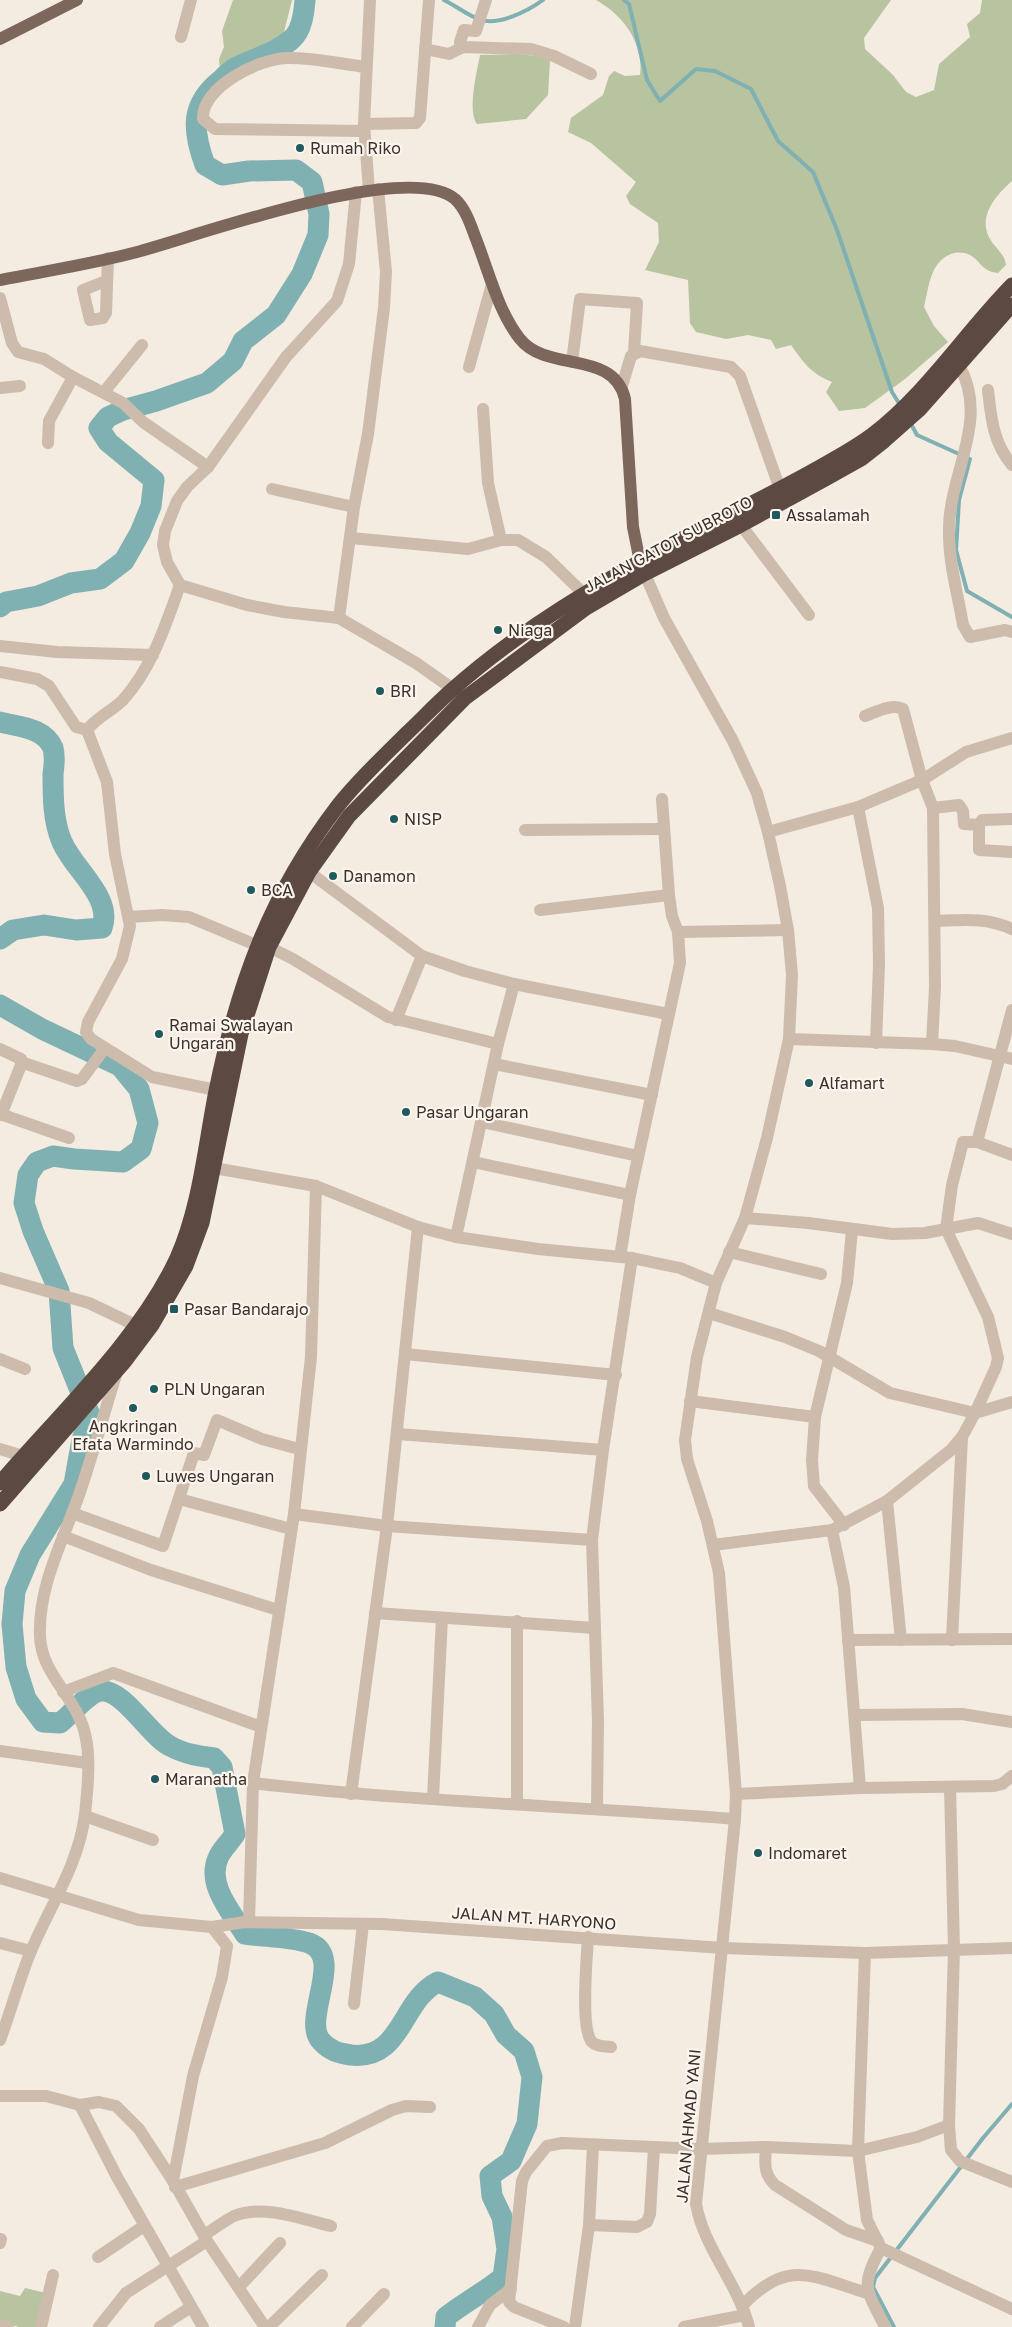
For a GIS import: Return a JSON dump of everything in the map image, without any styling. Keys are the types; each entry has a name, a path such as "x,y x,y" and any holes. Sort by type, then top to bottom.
{"highway":[{"name":"JALAN GATOT SUBROTO","path":"914,406 988,309 1012,285"},
{"name":"JALAN GATOT SUBROTO","path":"0,1504 95,1375 135,1325 165,1280 185,1237 195,1205 216,1090 234,1012 263,946 284,887 338,806 384,756 454,689 511,644 584,594 740,525 860,459 914,406 959,366 1012,305"},
{"name":"JALAN GATOT SUBROTO","path":"0,1483 23,1456 88,1401 118,1370 152,1325 186,1266 202,1223 241,1034 263,946 309,872 359,805 465,698 642,568 901,419"}],"main road":[{"path":"0,39 77,0"},
{"path":"0,280 151,248 302,204 356,192 374,189 427,188 447,194 456,200 470,223 504,313 526,346 537,353 608,373 622,386 625,399 634,527 642,568"}],"street":[{"path":"181,37 192,0"},
{"path":"339,618 354,507 363,470 384,308 386,272 364,128 370,0"},
{"path":"366,67 288,58 274,60 220,85 211,95 202,112 203,119 215,129 364,128 418,121 421,115 429,0"},
{"path":"461,48 460,42 464,30 476,31 486,0"},
{"path":"425,49 449,54 461,48 531,49 554,56 591,74"},
{"path":"356,192 350,264 337,301 286,358 208,467 187,487 177,501 165,531 164,554 180,585 257,607 339,618 416,663 454,689"},
{"path":"106,282 108,258"},
{"path":"469,367 492,284"},
{"path":"0,298 12,343 18,352 38,356 123,403 143,422 208,467"},
{"path":"572,362 580,299 637,303 634,352 622,386"},
{"path":"104,392 142,345"},
{"path":"634,352 640,350 679,356 731,367 736,370 769,452 780,488"},
{"path":"959,366 965,375 972,397 971,425 962,457 948,532 963,625 970,637 1005,630 1012,632"},
{"path":"48,443 48,421 73,377"},
{"path":"0,388 20,386"},
{"path":"988,390 994,431 1004,456 1012,465"},
{"path":"483,410 488,483 501,540"},
{"path":"272,488 354,507"},
{"path":"740,525 809,615"},
{"path":"351,538 468,549 501,540 518,540 535,548 561,570 584,594"},
{"name":"JALAN AHMAD YANI","path":"642,568 664,618 742,758 759,801 768,832 788,930 792,975 789,1039 767,1138 745,1218 716,1283 697,1357 685,1449 713,1545 723,1606 736,1794 696,2204 701,2226 743,2310 749,2327"},
{"path":"87,730 123,700 153,655 180,585"},
{"path":"0,646 57,652 153,655"},
{"path":"0,672 37,679 49,686 76,727 87,730"},
{"path":"865,716 886,708 902,708 922,780 933,808 936,921 932,1044"},
{"path":"87,730 105,774 115,854 129,917 129,935 122,959 86,1028 90,1039 152,1077 216,1090"},
{"path":"768,832 858,807 922,780 966,752 1012,738"},
{"path":"597,1808 598,1721 592,1540 603,1450 616,1375 630,1195 680,963 678,932 672,916 669,896 662,799"},
{"path":"933,808 959,805 963,811 964,824 979,825"},
{"path":"858,807 878,908 879,965 876,1043"},
{"path":"1012,818 989,818 982,820 979,825 979,850 1012,852"},
{"path":"525,830 663,830"},
{"path":"309,872 422,956 464,971 514,984 668,1014"},
{"path":"540,910 669,896"},
{"path":"129,917 162,915 189,917 263,946 396,1020 498,1044"},
{"path":"936,921 982,920 996,922 1012,929"},
{"path":"678,932 788,930"},
{"path":"396,1020 422,956"},
{"path":"456,1237 498,1044 514,984"},
{"path":"977,1142 998,1055 1012,1010"},
{"path":"789,1039 932,1044 1012,1059"},
{"path":"0,1049 19,1057 21,1062 77,1081 82,1079 105,1048"},
{"path":"21,1062 0,1114 69,1138"},
{"path":"494,1064 652,1095"},
{"path":"482,1122 638,1156"},
{"path":"713,1545 832,1530 888,1501 941,1460 962,1437 996,1367 998,1358 988,1317 946,1229 952,1185 963,1142 977,1142 1012,1155"},
{"path":"473,1162 630,1195"},
{"path":"214,1168 316,1186 418,1227 456,1237 538,1249 626,1258 680,1268 716,1283"},
{"path":"247,1922 253,1783 294,1514 299,1449 310,1357 316,1186"},
{"path":"745,1218 808,1223 852,1230 910,1234 978,1223 1012,1234"},
{"path":"351,1794 398,1434 418,1227"},
{"path":"844,1524 814,1486 812,1460 815,1417 847,1283 852,1230"},
{"path":"729,1252 821,1274"},
{"path":"0,1278 64,1294 103,1308 135,1325"},
{"path":"709,1313 785,1337 830,1358 890,1394 975,1413 999,1408 1012,1402"},
{"path":"405,1354 616,1375"},
{"path":"0,1359 25,1369"},
{"path":"0,2040 31,1951 59,1896 78,1845 85,1816 88,1764 86,1743 80,1718 50,1672 42,1652 40,1636 48,1578 72,1513 118,1370"},
{"path":"690,1401 815,1417"},
{"path":"72,1513 163,1546 194,1453 204,1455 217,1420 262,1439 299,1449"},
{"path":"398,1434 497,1440 603,1450"},
{"path":"952,1640 962,1437"},
{"path":"0,1449 23,1456"},
{"path":"179,1499 291,1529"},
{"path":"888,1501 901,1640"},
{"path":"294,1514 387,1526 592,1540"},
{"path":"832,1530 844,1587 860,1788"},
{"path":"63,1536 151,1570 278,1610"},
{"path":"375,1614 517,1621 596,1628"},
{"path":"433,1798 442,1618"},
{"path":"517,1621 517,1804"},
{"path":"848,1640 1012,1639"},
{"path":"65,1695 113,1673 261,1727"},
{"path":"855,1716 962,1714 1012,1722"},
{"path":"0,1751 88,1764"},
{"path":"736,1794 860,1788 994,1786 1002,1784 1012,1776"},
{"path":"253,1783 351,1794 597,1808 735,1819"},
{"path":"950,1787 954,1950 949,2125 952,2150 965,2164 1012,2182"},
{"path":"85,1816 153,1840"},
{"name":"JALAN MT. HARYONO","path":"0,1878 139,1920 212,1927 228,1923 247,1922 363,1924 588,1937 722,1948 866,1953 1012,1948"},
{"path":"354,2004 363,1924"},
{"path":"174,2184 193,2076 222,1977 227,1946 212,1927"},
{"path":"588,1937 586,2025 591,2041 597,2045 610,2047"},
{"path":"0,1943 31,1951"},
{"path":"866,1953 858,2151 867,2220 882,2246"},
{"path":"0,2096 46,2096 80,2105 104,2102 116,2106 138,2129 174,2184 205,2238 267,2327 322,2275"},
{"path":"80,2105 144,2226 203,2327"},
{"path":"174,2184 325,2144 392,2110 406,2106 430,2107"},
{"path":"564,2327 512,2306 510,2302 521,2188 526,2172 546,2146 556,2143 654,2148 766,2147 858,2151 917,2137 949,2125"},
{"path":"575,2327 589,2225 593,2146"},
{"path":"766,2147 767,2176 775,2185 846,2230 1012,2309"},
{"path":"589,2225 637,2227 647,2222 650,2214 654,2148"},
{"path":"99,2327 126,2294 234,2216 265,2212 331,2226"},
{"path":"98,2257 144,2226"},
{"path":"239,2287 280,2243"},
{"path":"882,2246 867,2280 867,2293 885,2327"},
{"path":"684,2327 743,2310 766,2284 786,2276 802,2274 867,2293"},
{"path":"41,2327 53,2275"},
{"path":"478,2327 490,2305 511,2290"},
{"path":"352,2327 384,2294"},
{"path":"160,2327 191,2307"},
{"path":"0,2325 8,2327"}],"green space":[{"path":"233,0 292,0 283,36 250,58 220,70 219,59 224,47 222,31"},
{"path":"596,0 891,0 864,38 865,49 893,75 906,92 916,97 934,90 939,64 970,37 967,24 980,13 982,0 1012,0 1012,181 990,207 986,223 990,239 1002,254 1006,265 998,273 992,272 965,253 951,254 939,263 929,284 924,307 934,326 948,342 905,379 865,408 839,411 826,392 832,382 813,371 791,345 776,349 771,340 748,335 726,339 696,332 690,323 688,280 645,270 659,242 658,223 630,204 626,196 636,182 591,143 568,132 571,118 603,95 609,76 614,71 625,76 640,75 639,52 630,31 615,14"},
{"path":"520,54 543,57 550,61 548,95 526,119 477,124 474,118 473,101 480,55"},
{"path":"25,2288 46,2293 37,2327 19,2327 0,2322 0,2291 20,2296"}],"waterway":[{"path":"0,607 6,602 38,596 71,583 100,579 124,561 140,533 151,506 154,480 108,442 99,428 108,417 123,410 156,401 207,383 233,361 243,341 276,315 302,274 318,235 319,214 312,182 296,170 249,171 222,175 205,165 196,129 199,108 212,88 235,68 279,48 292,39 302,21 305,0"},
{"path":"444,0 469,15 486,21 512,17 543,0"},
{"path":"624,0 629,4 647,80 660,101 696,69 715,71 751,89 778,141 813,172 837,230 892,392 900,405"},
{"path":"911,424 917,435 970,459 959,500 956,550 967,591 1012,617"},
{"path":"0,722 37,732 49,741 53,748 53,800 59,834 68,852 97,895 102,905 104,917 102,928 76,930 44,925 13,930 0,939"},
{"path":"0,1005 42,1029 120,1066 139,1089 148,1123 141,1149 123,1162 53,1156 37,1162 28,1175 24,1203 33,1231 59,1291 63,1348 90,1415 82,1440 74,1484 30,1555 15,1591 12,1624 16,1667 26,1699 43,1722 60,1723 92,1695 102,1691 110,1693 128,1705 162,1741 186,1753 214,1758 222,1767 235,1834 219,1856 215,1876 217,1887 227,1907 245,1934 302,1941 309,1943 319,1950 324,1961 324,1974 316,2018 316,2031 321,2041 328,2047 351,2055 368,2054 381,2049 400,2028 416,2002 438,1982 475,1997 494,2014 506,2035 524,2051 532,2077 527,2124 511,2161 490,2176 492,2196 502,2217 507,2249 503,2277 446,2317 445,2327"},
{"path":"894,2327 873,2287 875,2278 983,2138 1012,2104"}],"place":[{"name":"Rumah Riko","path":"300,148"},
{"name":"Assalamah","path":"776,515"},
{"name":"Niaga","path":"498,630"},
{"name":"BRI","path":"380,691"},
{"name":"NISP","path":"394,819"},
{"name":"Danamon","path":"333,876"},
{"name":"BCA","path":"251,890"},
{"name":"Ramai Swalayan Ungaran","path":"159,1034"},
{"name":"Alfamart","path":"809,1083"},
{"name":"Pasar Ungaran","path":"406,1112"},
{"name":"Pasar Bandarajo","path":"174,1309"},
{"name":"PLN Ungaran","path":"154,1389"},
{"name":"Angkringan Efata Warmindo","path":"133,1408"},
{"name":"Luwes Ungaran","path":"146,1476"},
{"name":"Maranatha","path":"155,1779"},
{"name":"Indomaret","path":"758,1853"}]}
